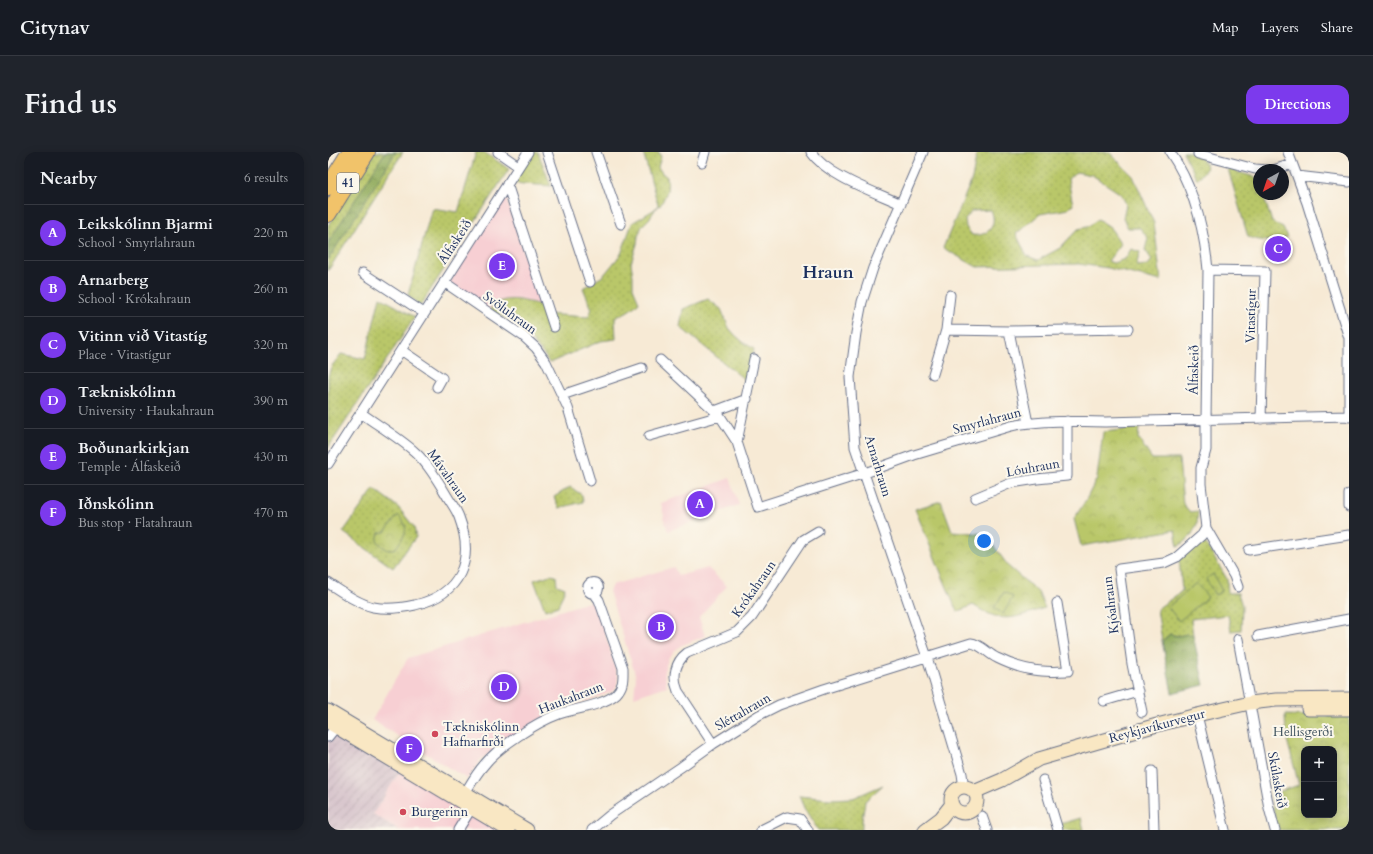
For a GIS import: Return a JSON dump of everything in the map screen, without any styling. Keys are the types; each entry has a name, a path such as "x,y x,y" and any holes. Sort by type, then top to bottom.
{"highway":[{"name":"41","path":"328,187 350,152"},
{"name":"41","path":"328,214 367,152"}],"main road":[{"name":"Reykjavíkurvegur","path":"971,793 1042,763 1198,718 1276,700 1349,700"},
{"name":"Reykjavíkurvegur","path":"1250,707 1276,709 1349,709"},
{"path":"332,721 468,801 526,830"},
{"path":"959,789 971,793 976,804 972,811 964,813 956,808 951,800 953,794 959,789"},
{"path":"468,801 508,830"},
{"path":"926,830 956,808"},
{"path":"936,830 956,808"}],"street":[{"path":"498,152 518,166"},
{"name":"Álfaskeið","path":"328,464 528,152"},
{"path":"547,152 590,282"},
{"path":"596,152 621,224"},
{"path":"702,162 704,152"},
{"path":"811,152 833,173 901,204"},
{"name":"Arnarhraun","path":"923,152 873,268 862,302 850,377 852,414 856,447 864,473 927,657 962,774 971,793"},
{"name":"Álfaskeið","path":"1170,152 1183,175 1198,212 1205,240 1208,270 1206,450 1200,476 1206,528 1234,576 1238,586"},
{"path":"1288,152 1349,338 1349,416"},
{"path":"1198,154 1253,168"},
{"path":"1297,176 1349,182"},
{"path":"507,184 554,328"},
{"name":"Vitastígur","path":"1208,270 1265,271 1261,419"},
{"path":"363,273 424,313"},
{"name":"Svöluhraun","path":"444,282 523,336 536,348 546,362 568,408 590,481"},
{"path":"933,374 946,330 950,295"},
{"path":"946,330 1008,331 1128,329"},
{"path":"1008,331 1028,423"},
{"path":"401,350 442,378 436,387"},
{"path":"737,442 754,359"},
{"name":"Smyrlahraun","path":"660,360 718,413 737,442 758,507 864,473 914,455 1012,426 1028,423 1349,416"},
{"path":"562,395 642,368"},
{"path":"649,436 718,413 747,399"},
{"name":"Mávahraun","path":"328,583 365,605 388,609 398,609 424,603 435,598 448,589 456,582 465,557 465,540 459,516 439,482 415,452 361,413"},
{"name":"Lóuhraun","path":"975,498 1011,483 1067,476 1067,421"},
{"path":"1349,494 1349,507"},
{"name":"Kjóahraun","path":"1142,712 1127,633 1119,569 1164,563 1177,557 1202,535 1206,528"},
{"name":"Krókahraun","path":"713,744 674,683 676,666 682,657 687,653 737,632 746,625 803,540 818,532"},
{"path":"1249,550 1349,535"},
{"name":"Haukahraun","path":"468,801 484,765 496,752 546,719 602,702 615,695 621,689 623,668 599,600 594,593"},
{"name":"Sléttahraun","path":"592,830 610,815 713,744 759,715 779,705 824,689 971,643 978,644 986,652 996,658 1019,666 1044,671 1068,672 1057,603"},
{"path":"1258,636 1349,619"},
{"path":"1238,639 1250,707"},
{"path":"1104,701 1138,691"},
{"name":"Skúlaskeið","path":"1250,707 1268,808 1275,830"},
{"path":"1198,718 1225,830"},
{"path":"1152,771 1154,830"},
{"path":"1043,780 1058,830"},
{"path":"458,830 468,801"},
{"path":"982,816 987,830"},
{"path":"761,830 787,817 800,819 808,830"}],"shaded area":[{"path":"505,195 541,305 517,299 505,300 496,303 490,309 449,283"},
{"path":"730,478 739,505 668,531 663,517 661,503"},
{"path":"674,567 678,576 708,568 727,586 699,617 705,636 680,646 669,657 664,671 667,686 634,697 636,677 609,591 612,585"},
{"path":"595,600 618,677 615,690 570,706 536,721 481,759 467,779 372,720 408,658"},
{"path":"328,719 405,763 373,814 399,830 328,830"},
{"path":"405,763 517,830 399,830 373,814"}],"green space":[{"path":"374,152 403,152 328,271 328,225"},
{"path":"385,152 396,152 328,260 328,243"},
{"path":"476,152 484,152 509,169 420,306 408,295 432,208 458,212"},
{"path":"533,152 538,152 551,186 511,183"},
{"path":"643,152 659,152 661,157 658,167 667,177 668,185 660,206 658,205"},
{"path":"977,152 1109,152 1133,176 1154,223 1161,281 1108,268 1078,264 977,267 943,248 972,179","holes":["1076,172 1092,175 1121,194 1126,204 1123,218 1128,228 1140,228 1148,238 1145,250 1152,260 1148,265 1136,266 1140,252 1131,249 1125,259 1113,263 1108,261 1121,244 1110,227 1098,219 1087,227 1078,229 1060,248 1038,260 1027,256 1016,234 1040,214 1068,209 1073,205 1068,179","991,210 993,221 990,229 983,234 972,235 966,227 965,219 972,211"]},
{"path":"1183,152 1199,152 1207,168 1197,179"},
{"path":"1228,169 1253,176 1253,200 1265,200 1272,222 1283,228 1287,237 1268,241 1248,237"},
{"path":"658,205 649,219 642,226 631,263 633,288 639,302 631,309 615,318 616,339 601,341 549,363 545,356 520,327 490,309 501,301 521,300 541,305 544,314 588,317 592,309 583,288 603,276 621,254 632,223 655,209"},
{"path":"380,297 415,317 328,448 328,377 331,367 341,354 365,359"},
{"path":"708,299 721,309 729,328 735,335 754,349 745,380 680,327 683,309"},
{"path":"1139,428 1138,438 1152,459 1179,459 1183,504 1190,512 1198,511 1197,524 1191,536 1178,547 1175,530 1081,546 1074,519 1097,478 1103,432"},
{"path":"570,487 582,495 583,502 559,508 554,497"},
{"path":"374,489 398,507 414,527 416,537 393,568 343,532"},
{"path":"941,501 952,531 985,534 1009,567 1038,592 1045,608 1025,615 1009,618 993,615 973,605 957,612 915,509"},
{"path":"398,515 404,524 405,532 396,548 388,550 377,541 379,533 385,532"},
{"path":"1203,542 1206,544 1227,579 1228,593 1238,593 1242,606 1241,630 1231,631 1228,615 1191,619 1193,635 1177,636 1170,634 1162,641 1157,609 1182,591 1179,559"},
{"path":"1213,574 1222,591 1215,595 1206,579"},
{"path":"550,575 556,576 557,585 565,588 558,606 545,610 534,580"},
{"path":"1196,583 1208,597 1179,621 1168,607"},
{"path":"1004,592 1013,597 1003,614 994,608"},
{"path":"1170,634 1177,636 1187,634 1193,635 1204,685 1172,693 1162,641"},
{"name":"Hellisgerði","path":"1285,715 1337,717 1349,715 1349,830 1277,830 1272,794 1299,785 1286,736"},
{"path":"883,785 865,801 862,830 818,830 804,808 799,796 830,799 853,798"},
{"path":"1081,818 1084,830 1062,830 1060,824"}],"place":[{"name":"Vitinn við Vitastíg","path":"1278,249"},
{"name":"Boðunarkirkjan","path":"502,266"},
{"name":"Leikskólinn Bjarmi","path":"700,504"},
{"name":"Arnarberg","path":"661,627"},
{"name":"Tækniskólinn","path":"504,687"},
{"name":"Tækniskólinn Hafnarfirði","path":"435,734"},
{"name":"Iðnskólinn","path":"409,749"},
{"name":"Burgerinn","path":"403,812"}],"district":[{"name":"Hraun","path":"828,272"}]}
